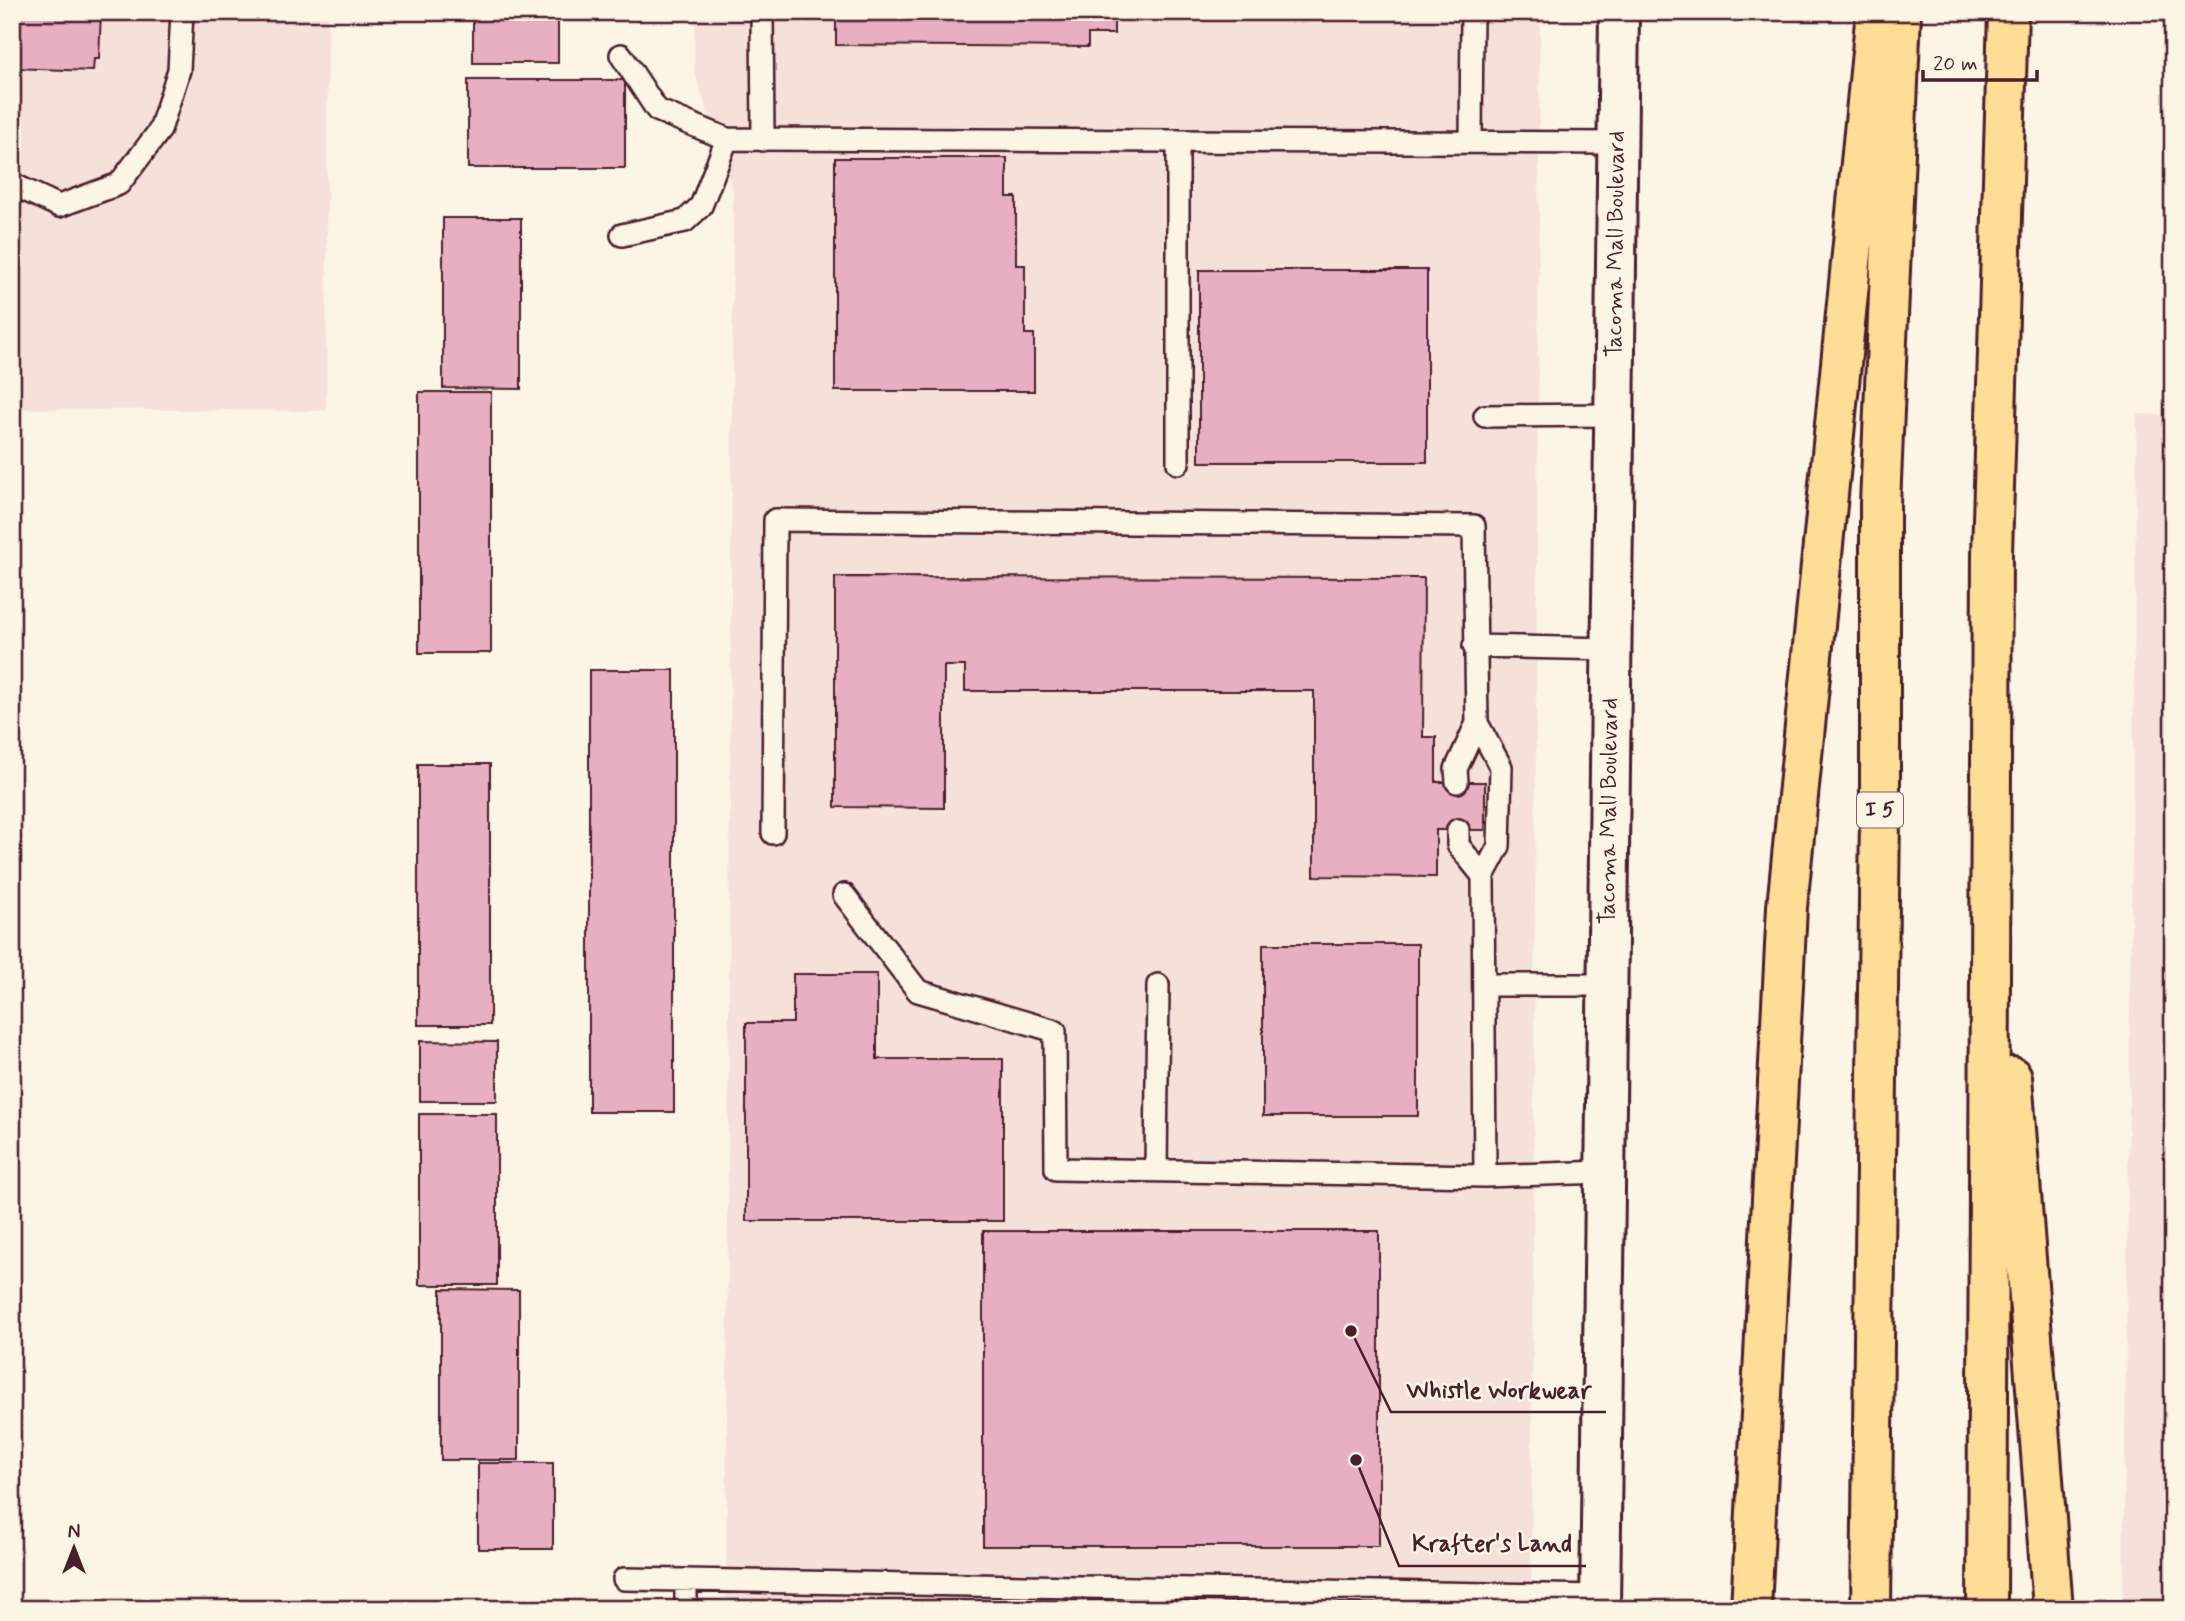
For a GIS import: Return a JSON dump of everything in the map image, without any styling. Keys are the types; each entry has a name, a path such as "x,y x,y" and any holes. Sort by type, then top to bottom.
{"highway":[{"path":"1751,1609 1787,907 1875,12"},
{"name":"I 5","path":"1871,1609 1880,505 1901,12"},
{"path":"1987,1609 1992,554 2008,12"},
{"path":"1990,796 2053,1609"}],"main road":[{"name":"Tacoma Mall Boulevard","path":"1601,1602 1619,12"}],"lane":[{"path":"12,184 60,206 119,184 160,130 179,70 182,12"},
{"path":"762,12 763,140"},
{"path":"1471,142 1472,12"},
{"path":"621,55 657,110 727,139 1618,143"},
{"path":"622,235 685,221 701,206 727,139"},
{"path":"1178,141 1178,463"},
{"path":"1485,416 1615,415"},
{"path":"773,833 775,520 1474,526 1474,646 1478,723 1501,767 1499,846 1483,876 1485,1176"},
{"path":"1474,646 1612,649"},
{"path":"1457,782 1457,769 1478,723"},
{"path":"1458,830 1458,845 1483,876"},
{"path":"844,895 918,991 1055,1031 1056,1169 1485,1176 1605,1172"},
{"path":"1156,1170 1158,985"},
{"path":"1484,985 1608,985"},
{"path":"624,1579 1276,1600 1601,1602"},
{"path":"686,1580 686,1609"}],"shaded area":[{"path":"12,12 328,12 326,411 12,409"},
{"path":"695,12 1540,12 1531,1609 726,1609 733,191 694,71"},
{"path":"2137,414 2173,415 2173,1609 2123,1609"}],"building":[{"path":"12,12 101,12 99,59 94,59 93,71 12,68"},
{"path":"473,12 558,12 558,63 473,63"},
{"path":"836,12 1133,12 1133,17 1114,17 1114,34 1088,34 1088,47 836,45"},
{"path":"468,80 625,80 625,168 468,168"},
{"path":"835,158 1007,158 1007,197 1016,197 1016,265 1025,265 1025,334 1034,334 1034,391 835,391"},
{"path":"443,218 521,218 521,389 443,388"},
{"path":"1199,270 1427,270 1427,462 1199,462"},
{"path":"419,392 491,392 491,653 419,653"},
{"path":"835,577 1424,578 1423,737 1436,737 1436,782 1485,782 1485,830 1436,830 1436,877 1314,876 1314,691 965,691 965,666 944,666 944,808 835,807"},
{"path":"589,670 674,670 674,1112 589,1112"},
{"path":"418,764 490,764 490,1025 418,1025"},
{"path":"1263,944 1418,944 1418,1116 1263,1116"},
{"path":"793,974 877,974 877,1059 1003,1059 1003,1221 746,1221 746,1023 793,1023"},
{"path":"420,1041 497,1042 497,1101 420,1101"},
{"path":"419,1114 497,1114 497,1285 419,1285"},
{"path":"983,1231 1379,1231 1379,1546 983,1546"},
{"path":"441,1289 519,1290 519,1460 441,1460"},
{"path":"478,1463 553,1463 553,1549 478,1549"}],"place":[{"name":"Whistle Workwear","path":"1351,1331"},
{"name":"Krafter's Land","path":"1356,1460"}]}
